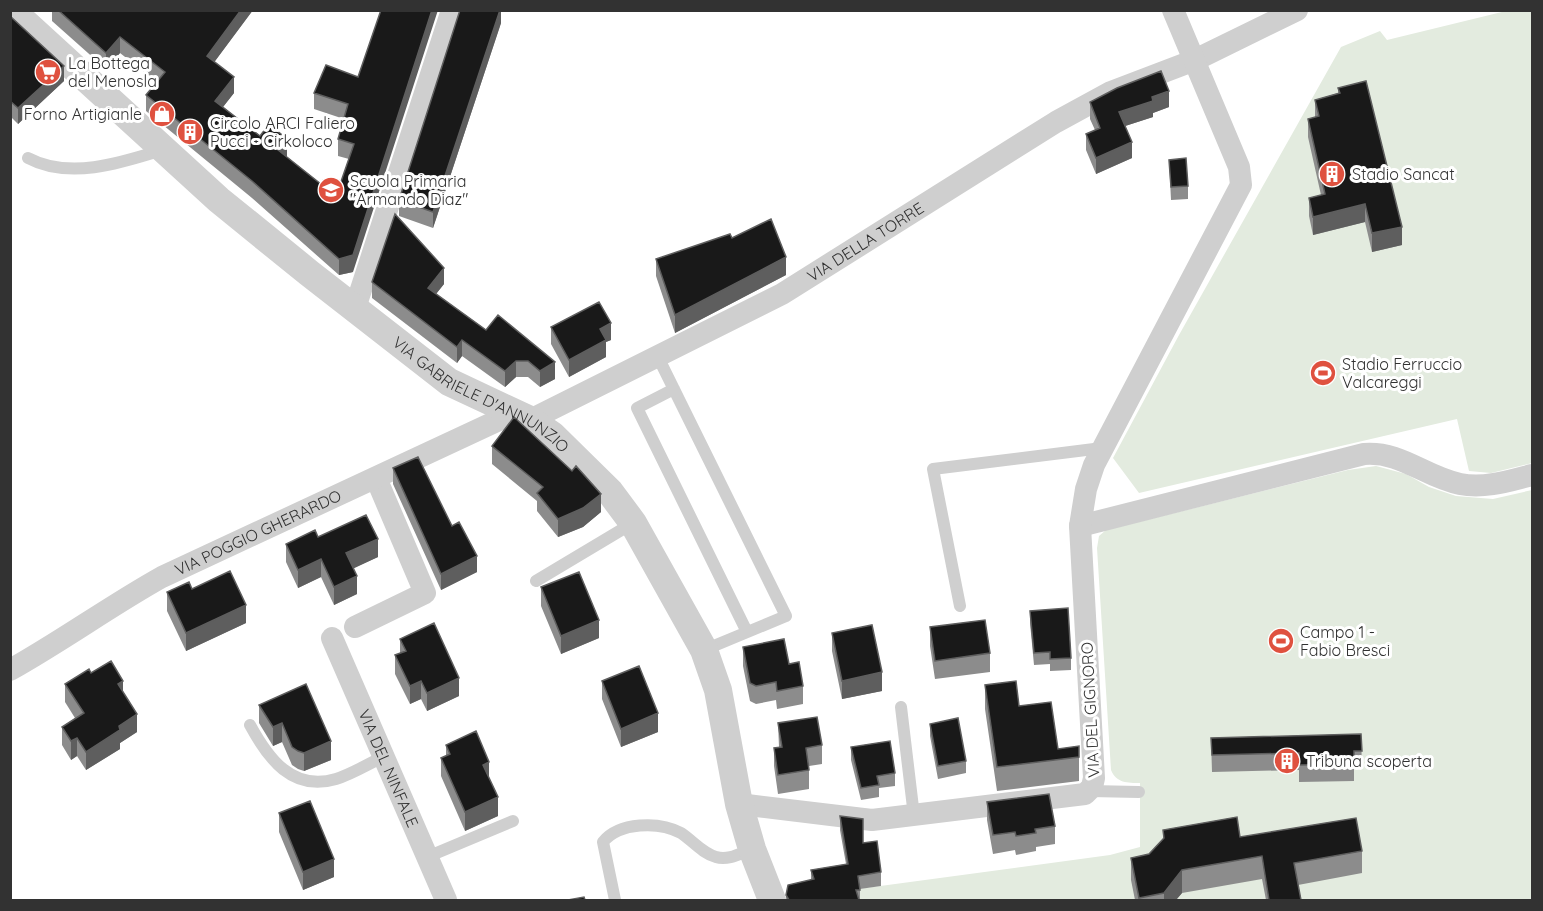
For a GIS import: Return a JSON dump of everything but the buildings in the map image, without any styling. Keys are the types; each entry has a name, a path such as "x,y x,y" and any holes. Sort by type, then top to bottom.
{"street":[{"name":"VIA GABRIELE D'ANNUNZIO","path":"11,10 219,200 449,382 522,416 573,454 610,492 633,523 704,650 718,690 739,804 752,849 771,900"},
{"path":"355,308 452,10"},
{"path":"1173,10 1195,60"},
{"name":"VIA DELLA TORRE","path":"522,416 658,357 782,294 1056,122 1111,92 1195,60 1297,10"},
{"name":"VIA DEL GIGNORO","path":"739,804 872,819 914,816 1085,794 1090,791 1094,778 1080,526 1090,473 1242,185 1239,167 1195,60"},
{"name":"VIA POGGIO GHERARDO","path":"10,670 122,599 162,577 376,478 522,416"},
{"path":"1080,526 1364,454 1395,457 1447,480 1466,485 1487,485 1533,475"},
{"path":"355,627 425,593 376,478"},
{"name":"VIA DEL NINFALE","path":"332,638 446,900"}],"lane":[{"path":"28,158 67,168 113,165 163,150"},
{"path":"658,357 786,616 704,650"},
{"path":"674,389 637,408 747,632"},
{"path":"960,606 933,469 1102,448"},
{"path":"536,581 633,523"},
{"path":"900,707 914,816"},
{"path":"250,725 267,756 303,780 318,782 337,779 383,757"},
{"path":"1090,791 1138,792"},
{"path":"428,858 513,821"},
{"path":"615,900 603,842 610,834 626,827 654,826 680,832 703,851 717,857 729,858 752,849"}],"shaded area":[{"path":"1506,11 1532,11 1532,463 1491,473 1469,471 1457,419 1139,493 1113,458 1179,335 1341,47 1380,31 1387,40"},
{"path":"1376,466 1406,474 1429,487 1456,496 1493,499 1532,490 1532,900 860,900 858,889 1110,855 1140,847 1140,783 1119,780 1111,770 1097,548 1099,536 1106,530 1348,470"}],"place":[{"name":"La Bottega del Menosla","path":"48,72"},
{"name":"Forno Artigianle","path":"162,114"},
{"name":"Circolo ARCI Faliero Pucci - Cirkoloco","path":"190,132"},
{"name":"Stadio Sancat","path":"1332,174"},
{"name":"Scuola Primaria \"Armando Diaz\"","path":"331,190"},
{"name":"Stadio Ferruccio Valcareggi","path":"1323,373"},
{"name":"Campo 1 - Fabio Bresci","path":"1281,641"},
{"name":"Tribuna scoperta","path":"1287,761"}]}
